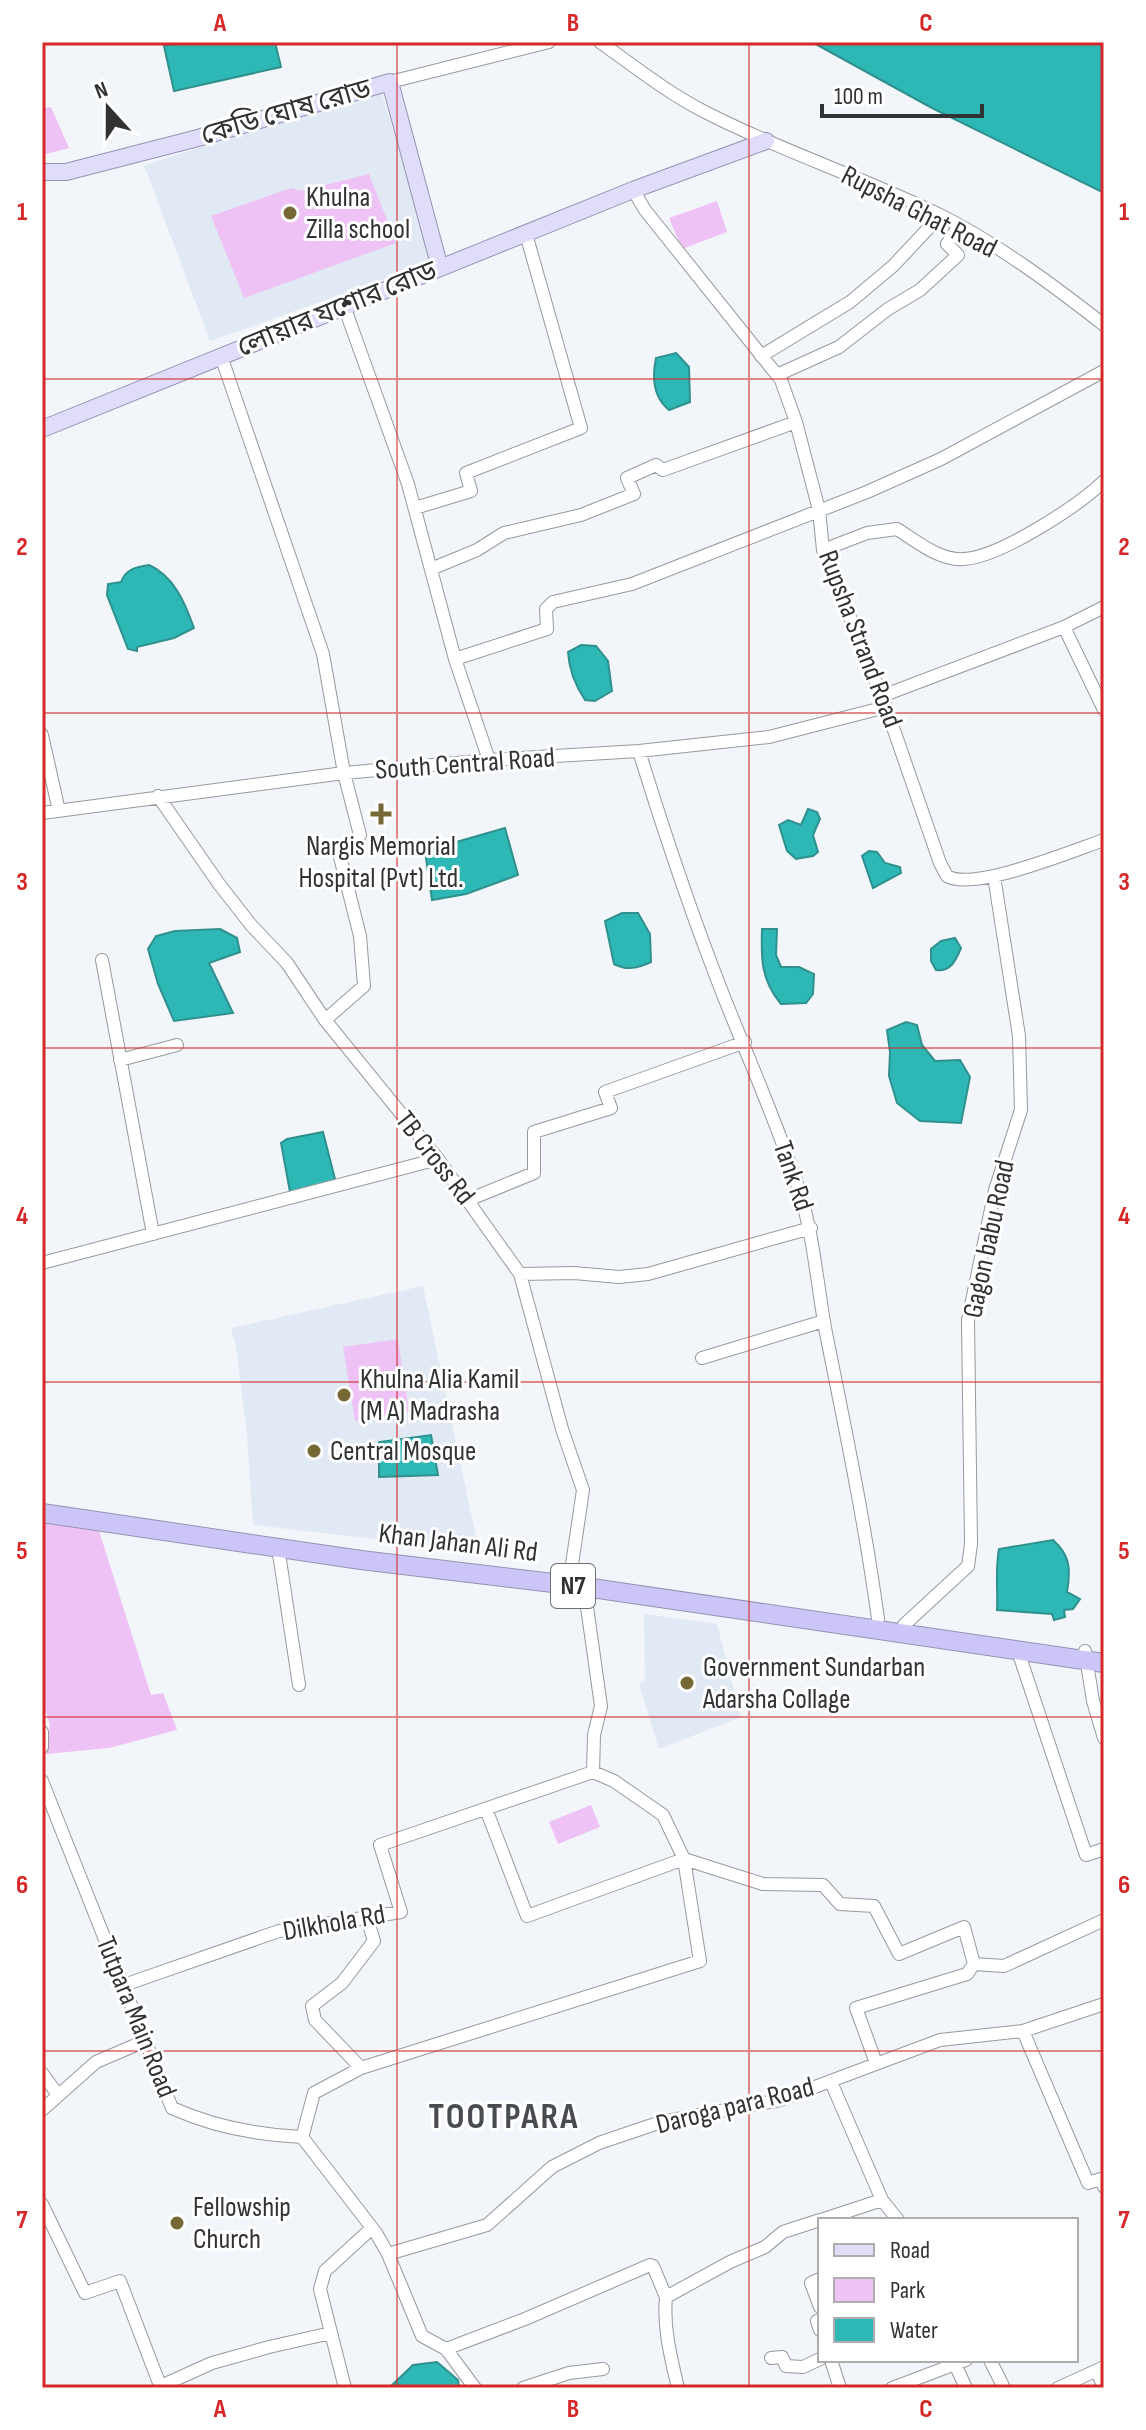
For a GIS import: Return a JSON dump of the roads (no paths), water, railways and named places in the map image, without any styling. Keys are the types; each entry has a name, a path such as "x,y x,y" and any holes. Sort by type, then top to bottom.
{"highway":[{"name":"Khan Jahan Ali Rd","path":"43,1505 361,1560 878,1619 1095,1657"},
{"name":"Khan Jahan Ali Rd","path":"43,1505 574,1582 1018,1651 1095,1657"}],"main road":[{"name":"কেডি ঘোষ রোড","path":"42,172 66,172 198,138 390,82 440,268"},
{"name":"লোয়ার যশোর রোড","path":"42,429 633,190 766,141"}],"street":[{"path":"390,82 549,42"},
{"name":"Rupsha Ghat Road","path":"600,42 703,111 959,226 1018,262 1104,325"},
{"name":"Rupsha Strand Road","path":"633,190 645,210 777,375 796,422 819,510 823,550 884,701 947,876 962,881 994,876 1104,840"},
{"path":"761,356 850,302 893,266 940,216"},
{"path":"777,375 839,347 888,309 920,290 958,255 947,244 959,226"},
{"path":"415,508 471,491 466,473 581,428 526,234"},
{"path":"344,306 415,508 455,659 489,760"},
{"path":"221,356 323,654 344,773 360,835 340,857 360,936 364,986 325,1020"},
{"path":"455,659 547,629 546,609 553,602 632,584 941,459 1104,371"},
{"path":"431,569 477,550 504,533 581,515 634,494 627,478 656,465 663,470 796,422"},
{"path":"823,550 867,533 897,529 936,554 963,559 999,549 1088,497 1104,481"},
{"name":"South Central Road","path":"42,813 344,773 639,751 769,737 884,701 1064,627 1104,607"},
{"path":"1064,627 1104,710"},
{"path":"42,735 59,811"},
{"name":"Tank Rd","path":"639,751 671,853 723,994 745,1042 811,1228 824,1321 870,1558 878,1619"},
{"name":"TB Cross Rd","path":"158,796 219,884 251,925 287,963 325,1020 438,1159 520,1274 562,1429 583,1490 574,1582"},
{"name":"Gagon babu Road","path":"904,1625 968,1566 971,1544 968,1320 995,1190 1021,1110 1019,1036 994,876"},
{"path":"102,960 153,1234"},
{"path":"468,1200 534,1173 534,1132 611,1108 605,1092 745,1042"},
{"path":"120,1060 177,1045"},
{"path":"42,1263 438,1159"},
{"path":"520,1274 574,1273 619,1277 648,1274 811,1228"},
{"path":"702,1358 824,1321"},
{"path":"278,1547 299,1685"},
{"path":"475,2388 446,2349 422,2336 417,2329 388,2254 372,2228 302,2138 314,2093 361,2068 700,1961 684,1859 663,1815 614,1781 593,1772 594,1735 601,1706 587,1607 574,1582"},
{"path":"1018,1651 1086,1855 1104,1849"},
{"path":"1095,1657 1093,1701 1104,1738"},
{"path":"42,1732 42,1747"},
{"name":"Dilkhola Rd","path":"124,1985 279,1931 401,1912 380,1845 593,1772"},
{"name":"Tutpara Main Road","path":"42,1781 172,2108 198,2120 275,2136 302,2138"},
{"path":"486,1809 527,1916 684,1859 763,1884 823,1885 840,1904 874,1906 899,1954 964,1927 974,1964"},
{"path":"361,2068 315,2020 312,2006 342,1983 374,1941 367,1918"},
{"path":"974,1964 1004,1966 1104,1920"},
{"path":"876,2063 856,2008 967,1974 974,1964"},
{"name":"Daroga para Road","path":"388,2254 487,2225 552,2167 599,2143 661,2122 780,2100 940,2040 1023,2031 1104,2004"},
{"path":"1023,2031 1088,2183 1101,2179 1104,2187"},
{"path":"42,2110 96,2062 145,2041"},
{"path":"42,2073 58,2095"},
{"path":"831,2082 882,2200 896,2218"},
{"path":"826,2218 882,2200"},
{"path":"42,2204 85,2293 120,2281 161,2387 212,2363 331,2333"},
{"path":"666,2297 765,2247 783,2232 818,2221"},
{"path":"345,2388 320,2289 325,2271 372,2228"},
{"path":"446,2349 650,2265 666,2297 664,2313 668,2346 678,2388"},
{"path":"818,2280 811,2283 818,2302"},
{"path":"771,2358 782,2357 786,2366 803,2367 818,2360"},
{"path":"832,2362 840,2388"},
{"path":"892,2388 961,2362 966,2388"},
{"path":"991,2362 1004,2388"},
{"path":"523,2388 569,2373 603,2369"},
{"path":"1058,2388 1101,2369 1104,2388"}],"water":[{"path":"183,42 275,42 281,67 174,91 164,46"},
{"path":"812,42 1104,42 1104,193 932,108"},
{"path":"676,353 689,367 690,402 669,410 657,393 655,365 656,358"},
{"path":"149,565 172,583 194,628 174,638 137,647 137,651 128,649 107,595 108,584 121,582 132,569"},
{"path":"581,645 596,646 608,661 612,691 595,701 585,700 571,671 568,652"},
{"path":"808,809 817,812 820,819 813,835 818,852 796,859 787,851 779,825 788,820 801,825"},
{"path":"505,828 518,875 466,894 432,900 425,851"},
{"path":"869,851 877,852 885,863 900,867 901,873 873,888 862,856"},
{"path":"622,913 638,913 650,934 651,962 632,968 614,964 605,921"},
{"path":"220,929 237,938 240,952 209,963 233,1013 174,1021 158,984 148,949 156,936 175,931"},
{"path":"762,929 777,929 776,955 781,967 799,967 814,974 813,994 806,1003 781,1004 774,995 764,969"},
{"path":"955,938 961,948 955,961 946,969 936,970 931,961 931,949 941,941"},
{"path":"906,1022 917,1025 922,1045 935,1061 960,1060 970,1077 961,1123 920,1121 897,1103 889,1076 887,1030"},
{"path":"323,1132 336,1183 290,1192 281,1143"},
{"path":"431,1435 438,1475 379,1477 379,1442"},
{"path":"1053,1540 1068,1563 1067,1592 1080,1599 1073,1609 1064,1610 1065,1617 1054,1620 1052,1614 997,1610 999,1549"},
{"path":"437,2362 458,2380 459,2388 389,2388 413,2365"}],"place":[{"name":"Khulna Zilla school","path":"290,213"},
{"name":"Nargis Memorial Hospital (Pvt) Ltd.","path":"381,814"},
{"name":"Khulna Alia Kamil (M A) Madrasha","path":"344,1395"},
{"name":"Central Mosque","path":"314,1451"},
{"name":"Government Sundarban Adarsha Collage","path":"687,1683"},
{"name":"Fellowship Church","path":"177,2223"}],"district":[{"name":"TOOTPARA","path":"504,2117"}]}
